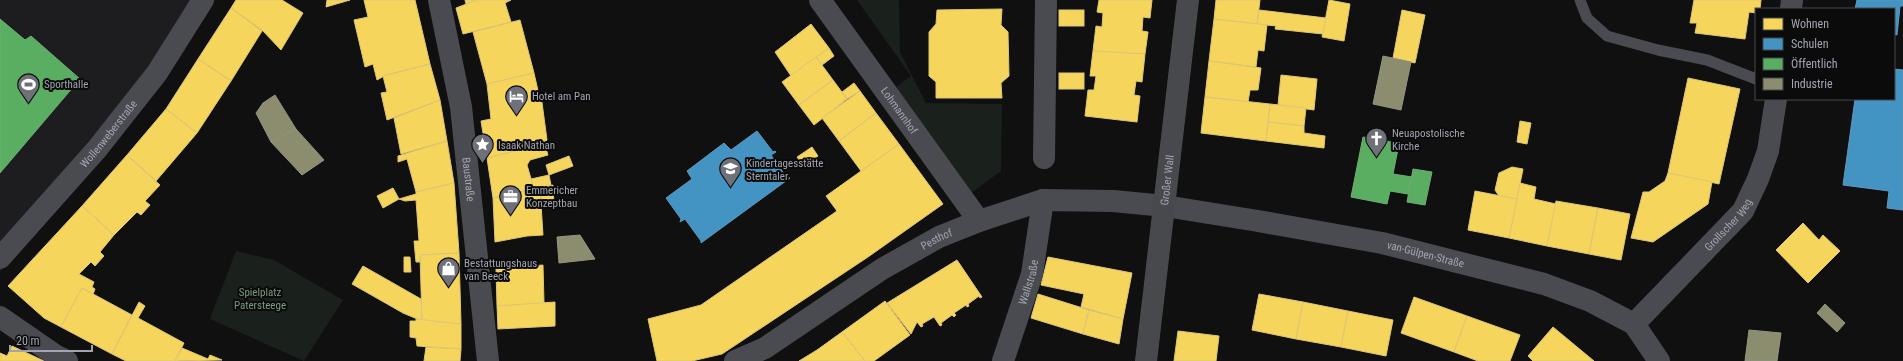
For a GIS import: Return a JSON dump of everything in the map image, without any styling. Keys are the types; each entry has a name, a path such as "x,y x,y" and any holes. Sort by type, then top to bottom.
{"main road":[{"name":"Großer Wall","path":"1146,361 1188,0"}],"street":[{"name":"Wollenweberstraße","path":"0,258 102,144 157,73 203,0"},
{"name":"Baustraße","path":"439,0 461,107 488,361"},
{"name":"Lohmannhof","path":"820,0 979,221"},
{"path":"1044,158 1046,0"},
{"name":"Grollscher Weg","path":"1634,324 1742,210 1758,179 1768,151 1776,100"},
{"name":"Pesthof","path":"735,361 765,348 882,269 939,237 979,221 1043,200 1113,200 1165,206"},
{"name":"Wallstraße","path":"1004,361 1032,274 1043,200"},
{"name":"van-Gülpen-Straße","path":"1165,206 1258,220 1382,243 1544,284 1590,300 1634,324 1659,361"},
{"path":"0,317 55,355 67,361"}],"lane":[{"path":"1580,0 1587,18 1607,36 1658,50 1707,60 1755,79"}],"shaded area":[{"path":"0,0 213,0 103,155 0,272"}],"green space":[{"path":"857,0 899,0 900,52 926,103 1002,104 1001,171 971,193 896,87 911,76"},
{"name":"Spielplatz Patersteege","path":"236,251 274,260 343,300 304,361 210,319"}],"building: Wohnen":[{"path":"236,0 282,0 303,13 281,50 263,31 231,8"},
{"path":"327,0 350,0 326,7"},
{"path":"364,0 415,0 430,64 386,75 377,80 373,64 365,67 354,20 368,17"},
{"path":"465,0 477,0 466,4"},
{"path":"477,0 511,0 505,3 511,22 463,34 456,8"},
{"path":"1099,0 1152,0 1150,18 1143,17 1142,31 1148,32 1145,54 1093,51 1096,26 1102,27 1103,13 1097,12"},
{"path":"1216,0 1260,0 1257,24 1214,19"},
{"path":"1329,0 1350,4 1344,41 1322,37"},
{"path":"1694,0 1761,0 1760,8 1755,8 1755,13 1749,12 1745,39 1695,33 1697,23 1690,23"},
{"path":"231,8 262,31 231,81 198,59"},
{"path":"1002,9 1001,25 1008,32 1009,76 1001,83 1002,98 936,98 936,82 929,76 929,32 936,24 937,10"},
{"path":"1059,10 1084,10 1084,26 1059,26"},
{"path":"1259,10 1326,18 1323,34 1275,29 1276,26 1257,24"},
{"path":"1402,10 1425,15 1415,63 1393,58"},
{"path":"1214,19 1267,25 1264,51 1258,50 1256,67 1209,61"},
{"path":"520,20 534,73 487,84 473,32"},
{"path":"811,24 829,48 791,76 775,52"},
{"path":"829,48 834,56 822,65 816,57"},
{"path":"1093,51 1145,54 1142,82 1136,81 1134,95 1140,96 1137,122 1085,116 1088,90 1094,90 1096,76 1090,76"},
{"path":"816,57 833,80 799,105 782,82"},
{"path":"198,59 231,81 197,133 166,109"},
{"path":"1209,61 1261,68 1258,90 1250,90 1248,102 1205,97"},
{"path":"430,64 440,100 387,120 381,93 387,92 383,76"},
{"name":"Hotel am Pan","path":"534,73 539,95 541,95 547,140 523,149 487,158 481,121 491,119 487,84"},
{"path":"1059,73 1084,73 1084,89 1059,89"},
{"path":"1281,75 1317,79 1314,110 1278,105"},
{"path":"1688,78 1740,89 1719,184 1668,173"},
{"path":"833,80 847,99 814,125 799,105"},
{"path":"854,83 860,91 847,99 842,92"},
{"path":"860,91 876,113 839,141 822,118"},
{"path":"1205,97 1270,104 1266,141 1201,133"},
{"path":"440,100 447,141 401,154 394,118"},
{"path":"1270,104 1306,108 1304,126 1268,122"},
{"path":"166,109 197,133 156,181 127,155"},
{"path":"876,113 899,144 861,171 839,141"},
{"path":"1520,121 1531,123 1527,144 1517,142"},
{"path":"1268,122 1304,126 1304,133 1325,136 1324,148 1266,141"},
{"path":"547,140 544,142 548,155 530,160 527,165 534,189 493,198 487,158 523,149"},
{"path":"447,141 454,183 416,192 407,159 398,162 398,156"},
{"path":"899,144 943,204 868,257 722,354 692,361 657,361 648,319 701,305 837,211 826,196"},
{"path":"812,147 818,156 804,167 797,157"},
{"path":"127,155 160,185 145,201 150,205 141,215 137,212 114,235 82,206"},
{"path":"569,156 573,166 549,175 546,165"},
{"path":"1512,167 1523,169 1517,199 1499,196 1495,190 1499,173"},
{"path":"1668,173 1712,182 1708,204 1653,242 1631,238 1643,192 1649,192 1665,181"},
{"path":"549,175 551,185 534,189 531,179"},
{"path":"454,183 459,253 420,255 420,262 416,262 414,241 419,241 416,200 405,201 399,199 416,194 416,192"},
{"path":"1520,183 1536,187 1534,199 1556,204 1547,246 1509,238"},
{"path":"553,185 554,206 542,207 540,188"},
{"path":"393,188 399,199 383,208 377,196"},
{"path":"540,188 543,235 527,236 495,242 493,198"},
{"path":"1475,191 1517,199 1509,238 1468,230"},
{"path":"1556,201 1598,208 1589,254 1547,246"},
{"path":"82,206 114,235 100,252 104,256 95,266 91,262 79,274 94,282 92,287 95,289 93,294 82,288 61,327 44,318 8,286"},
{"path":"1598,208 1630,214 1621,260 1589,254"},
{"path":"1803,223 1819,240 1823,235 1840,251 1808,283 1776,250"},
{"path":"459,253 461,324 422,321 420,255"},
{"path":"404,257 410,257 411,272 404,272"},
{"path":"1048,257 1132,273 1123,319 1081,307 1084,294 1041,285"},
{"path":"957,260 982,297 980,298 979,296 968,304 969,306 967,307 966,305 954,313 956,315 954,317 952,315 941,323 942,325 940,326 934,317 922,324 923,326 921,327 917,322 911,334 887,303"},
{"path":"543,265 544,303 497,306 496,269"},
{"path":"363,266 421,299 422,321 403,313 352,284"},
{"path":"82,288 132,315 112,354 61,327"},
{"path":"1038,294 1089,310 1083,334 1031,318"},
{"path":"1259,294 1303,302 1296,339 1252,330"},
{"path":"1414,297 1467,316 1454,352 1401,333"},
{"path":"885,301 910,335 874,361 865,361 842,332"},
{"path":"139,302 145,306 138,318 184,343 175,361 126,361 112,354"},
{"path":"555,302 555,326 498,329 497,306"},
{"path":"1303,302 1348,311 1341,347 1296,339"},
{"path":"1089,310 1123,319 1119,344 1083,334"},
{"path":"1348,311 1393,320 1386,356 1341,347"},
{"path":"1467,316 1520,335 1510,361 1478,361 1454,352"},
{"path":"416,319 461,324 461,349 417,346 416,338 410,337 410,321 416,321"},
{"path":"1553,327 1594,361 1533,361 1528,356"},
{"path":"1178,331 1219,336 1216,361 1174,361"},
{"path":"842,332 865,361 799,361 817,350"},
{"path":"12,346 44,361 0,361 0,353 7,356"},
{"path":"426,347 461,349 460,361 424,361"},
{"path":"182,348 208,359 210,355 222,360 175,361"}],"building: Schulen":[{"path":"1857,0 1903,0 1903,6 1900,6 1897,35 1895,34 1895,8 1855,8"},
{"path":"1895,69 1903,70 1903,210 1887,208 1889,191 1843,185 1855,100 1895,100"},
{"path":"757,131 773,152 776,152 771,155 787,178 790,178 701,243 685,219 680,222 681,219 666,198 692,179 687,171 724,143 731,150"}],"building: Öffentlich":[{"name":"Sporthalle","path":"0,19 25,40 31,36 80,79 0,173"},
{"name":"Neuapostolische Kirche","path":"1363,137 1371,137 1399,144 1393,174 1412,177 1408,194 1390,191 1387,204 1351,197"},
{"path":"1413,169 1432,172 1425,205 1407,202"}],"building: Industrie":[{"path":"1383,56 1411,62 1401,110 1373,104"},
{"path":"275,95 296,129 271,142 256,113 263,103"},
{"path":"296,129 324,160 302,175 271,142"},
{"path":"580,235 595,259 559,263 557,237"},
{"path":"1825,304 1845,323 1837,332 1817,313"},
{"path":"1749,330 1781,333 1777,361 1745,361"}],"place":[{"name":"Sporthalle","path":"29,104"},
{"name":"Hotel am Pan","path":"516,116"},
{"name":"Neuapostolische Kirche","path":"1377,158"},
{"name":"Isaak Nathan","path":"483,164"},
{"name":"Kindertagesstätte Sterntaler","path":"730,188"},
{"name":"Emmericher Konzeptbau","path":"511,216"},
{"name":"Bestattungshaus van Beeck","path":"449,288"}]}
